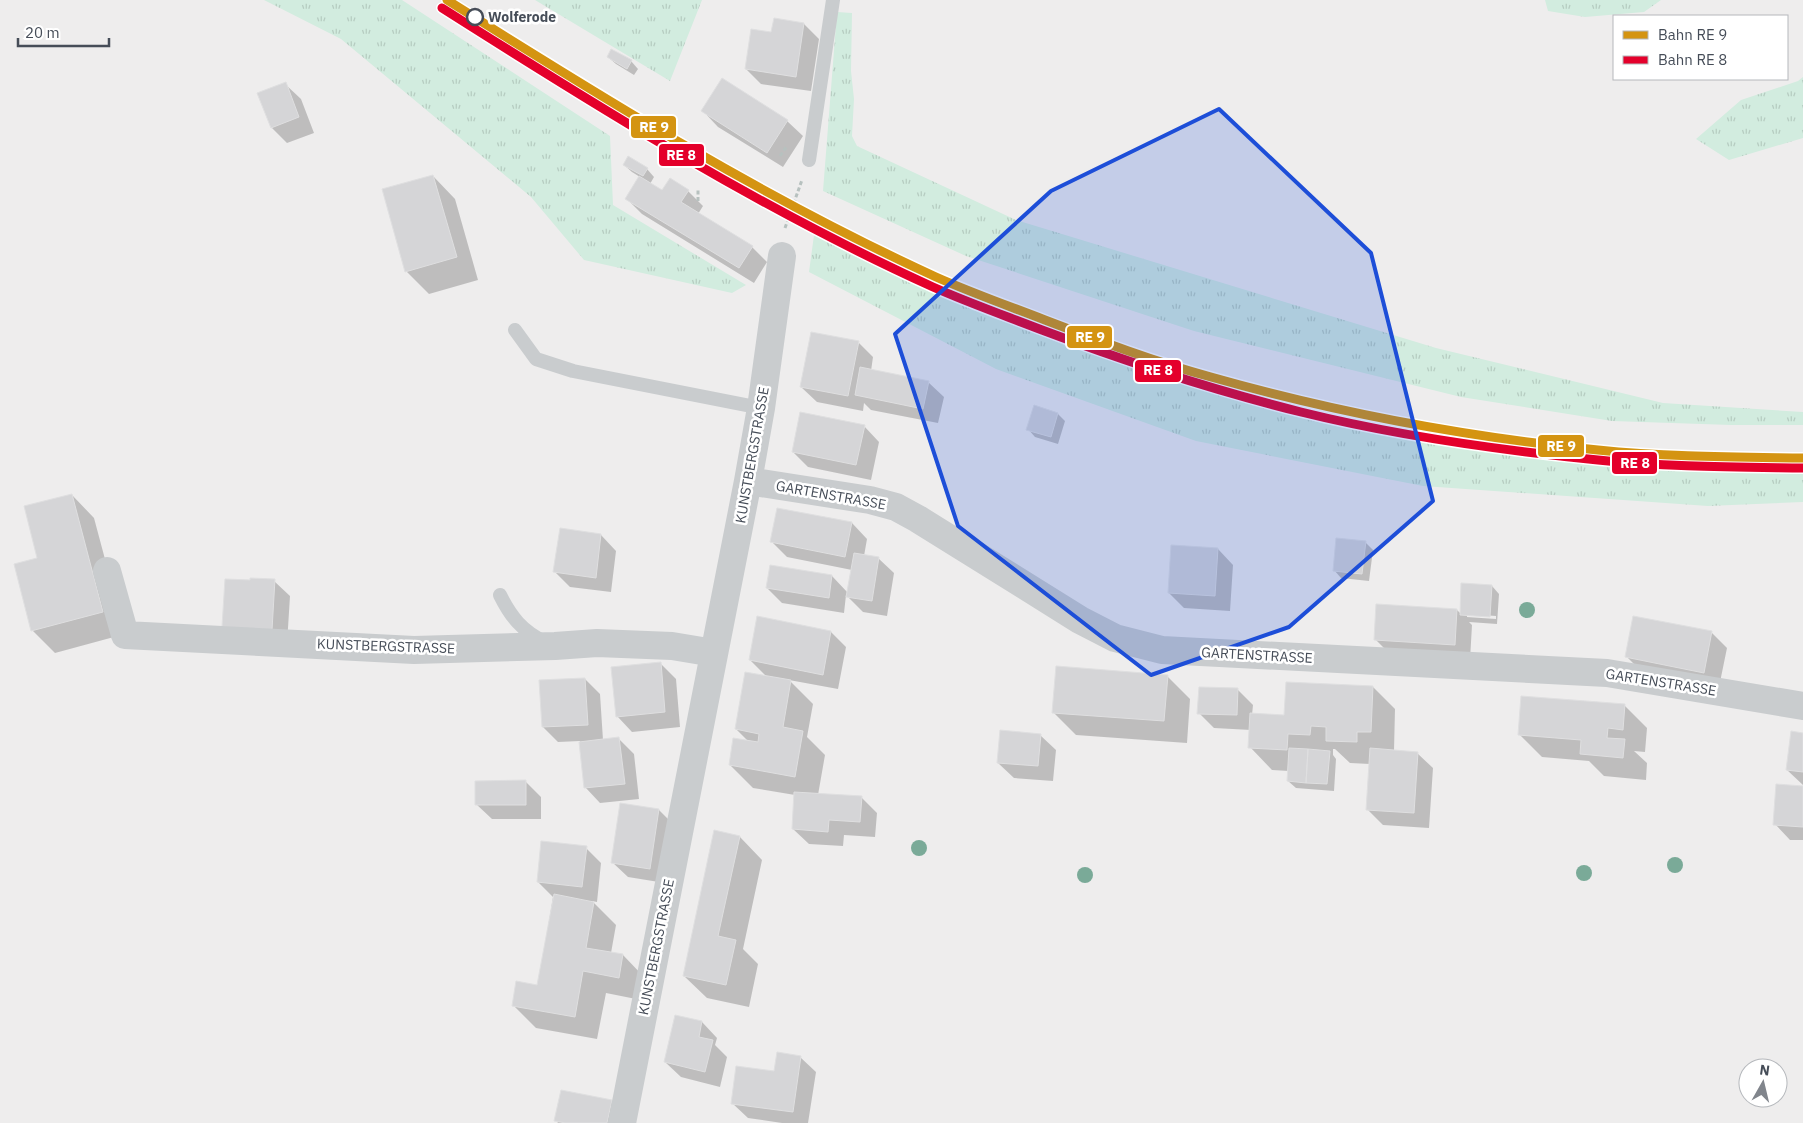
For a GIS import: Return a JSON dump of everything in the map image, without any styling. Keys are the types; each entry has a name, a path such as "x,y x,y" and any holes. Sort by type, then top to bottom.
{"street":[{"name":"KUNSTBERGSTRASSE","path":"622,1123 748,482 761,408 782,256"},
{"name":"GARTENSTRASSE","path":"748,482 870,500 896,507 1080,620 1115,638 1162,650 1607,673 1803,706"},
{"name":"KUNSTBERGSTRASSE","path":"107,571 125,635 414,650 597,643 672,646 714,653"}],"lane":[{"path":"809,160 833,0"},
{"path":"515,330 536,359 573,372 761,408"},
{"path":"500,595 511,616 531,635 555,646"}],"path":[{"path":"785,229 809,160"},
{"path":"698,189 698,201"}],"highlighted area":[{"path":"1219,109 1371,253 1433,501 1289,627 1151,675 958,526 895,334 1051,191"}],"green space":[{"path":"264,0 402,0 610,136 613,205 746,285 732,293 584,260 531,197 341,39"},
{"path":"535,0 702,0 670,81"},
{"path":"1545,0 1661,0 1644,12 1585,17 1548,11"},
{"path":"837,12 852,13 851,71 854,99 852,136 857,146 1016,220 1436,348 1663,403 1803,412 1803,425 1731,425 1612,421 1461,397 1194,331 966,256 823,191"},
{"path":"1803,77 1803,138 1729,160 1696,139 1741,100 1798,81"},
{"path":"814,235 938,293 1069,347 1225,394 1309,416 1427,443 1509,455 1650,470 1803,469 1803,502 1708,506 1423,486 1196,441 996,369 809,272"}],"building":[{"path":"774,18 804,23 796,77 745,69 751,29 771,32"},
{"path":"611,49 632,60 627,69 607,57"},
{"path":"722,78 788,120 767,153 701,111"},
{"path":"286,82 299,117 271,128 257,93"},
{"path":"628,156 648,168 643,176 623,165"},
{"path":"433,175 457,257 405,272 382,189"},
{"path":"639,176 662,190 670,178 689,190 681,202 753,246 739,268 625,199"},
{"path":"811,332 859,341 848,396 800,387"},
{"path":"860,367 929,381 923,409 855,395"},
{"path":"1034,405 1058,413 1051,437 1026,430"},
{"path":"800,412 865,425 856,465 792,452"},
{"path":"72,494 103,612 31,631 14,564 37,558 24,506"},
{"path":"777,508 852,522 845,557 770,542"},
{"path":"560,528 601,534 596,578 553,572"},
{"path":"1336,538 1366,541 1362,574 1333,571"},
{"path":"1171,545 1218,548 1215,596 1168,593"},
{"path":"854,553 879,557 872,601 846,597"},
{"path":"770,565 832,575 829,598 766,588"},
{"path":"250,578 275,579 272,630 222,627 225,579 250,580"},
{"path":"1461,583 1492,585 1490,617 1460,615"},
{"path":"1376,604 1457,609 1455,645 1374,640"},
{"path":"757,616 831,631 823,675 749,660"},
{"path":"1633,616 1712,631 1704,673 1625,657"},
{"path":"661,662 665,712 616,717 611,667"},
{"path":"1056,666 1168,675 1164,721 1052,713"},
{"path":"745,672 791,680 783,727 803,731 795,777 729,765 733,738 758,742 759,734 735,729"},
{"path":"585,678 588,725 542,727 539,680"},
{"path":"1286,682 1373,686 1371,732 1357,732 1357,742 1326,741 1326,727 1311,726 1310,735 1288,734 1287,750 1248,748 1250,713 1284,715"},
{"path":"1199,687 1238,688 1237,715 1197,714"},
{"path":"1521,696 1625,704 1623,730 1608,728 1607,738 1625,739 1623,758 1580,754 1581,740 1518,735"},
{"path":"1000,730 1041,734 1038,766 997,763"},
{"path":"1791,731 1803,733 1803,772 1786,770"},
{"path":"619,737 625,784 584,788 579,742"},
{"path":"1289,748 1308,749 1306,783 1287,781"},
{"path":"1370,748 1418,752 1414,813 1366,810"},
{"path":"1308,749 1330,751 1327,784 1306,783"},
{"path":"526,780 526,805 475,805 475,781"},
{"path":"1776,784 1803,786 1803,827 1773,825"},
{"path":"794,792 862,796 860,822 829,820 828,832 792,829"},
{"path":"620,803 659,809 650,869 611,863"},
{"path":"714,830 740,836 718,936 736,940 726,985 683,976"},
{"path":"541,841 587,846 582,887 537,882"},
{"path":"554,894 594,902 586,948 623,954 619,978 583,971 575,1017 512,1006 516,981 537,985"},
{"path":"675,1015 702,1021 699,1037 713,1040 705,1072 664,1062"},
{"path":"777,1052 801,1056 793,1112 731,1104 736,1066 774,1071"},
{"path":"561,1090 612,1100 607,1123 566,1123 554,1121"}],"transit line":[{"path":"447,0 687,147 872,247 950,283 1148,358 1211,377 1307,402 1451,431 1549,445 1649,454 1803,458"},
{"path":"442,8 622,120 806,225 947,293 1042,330 1138,364 1203,385 1301,412 1338,421 1448,441 1523,452 1649,464 1803,468"}],"place":[{"name":"Wolferode","path":"475,17"}]}
